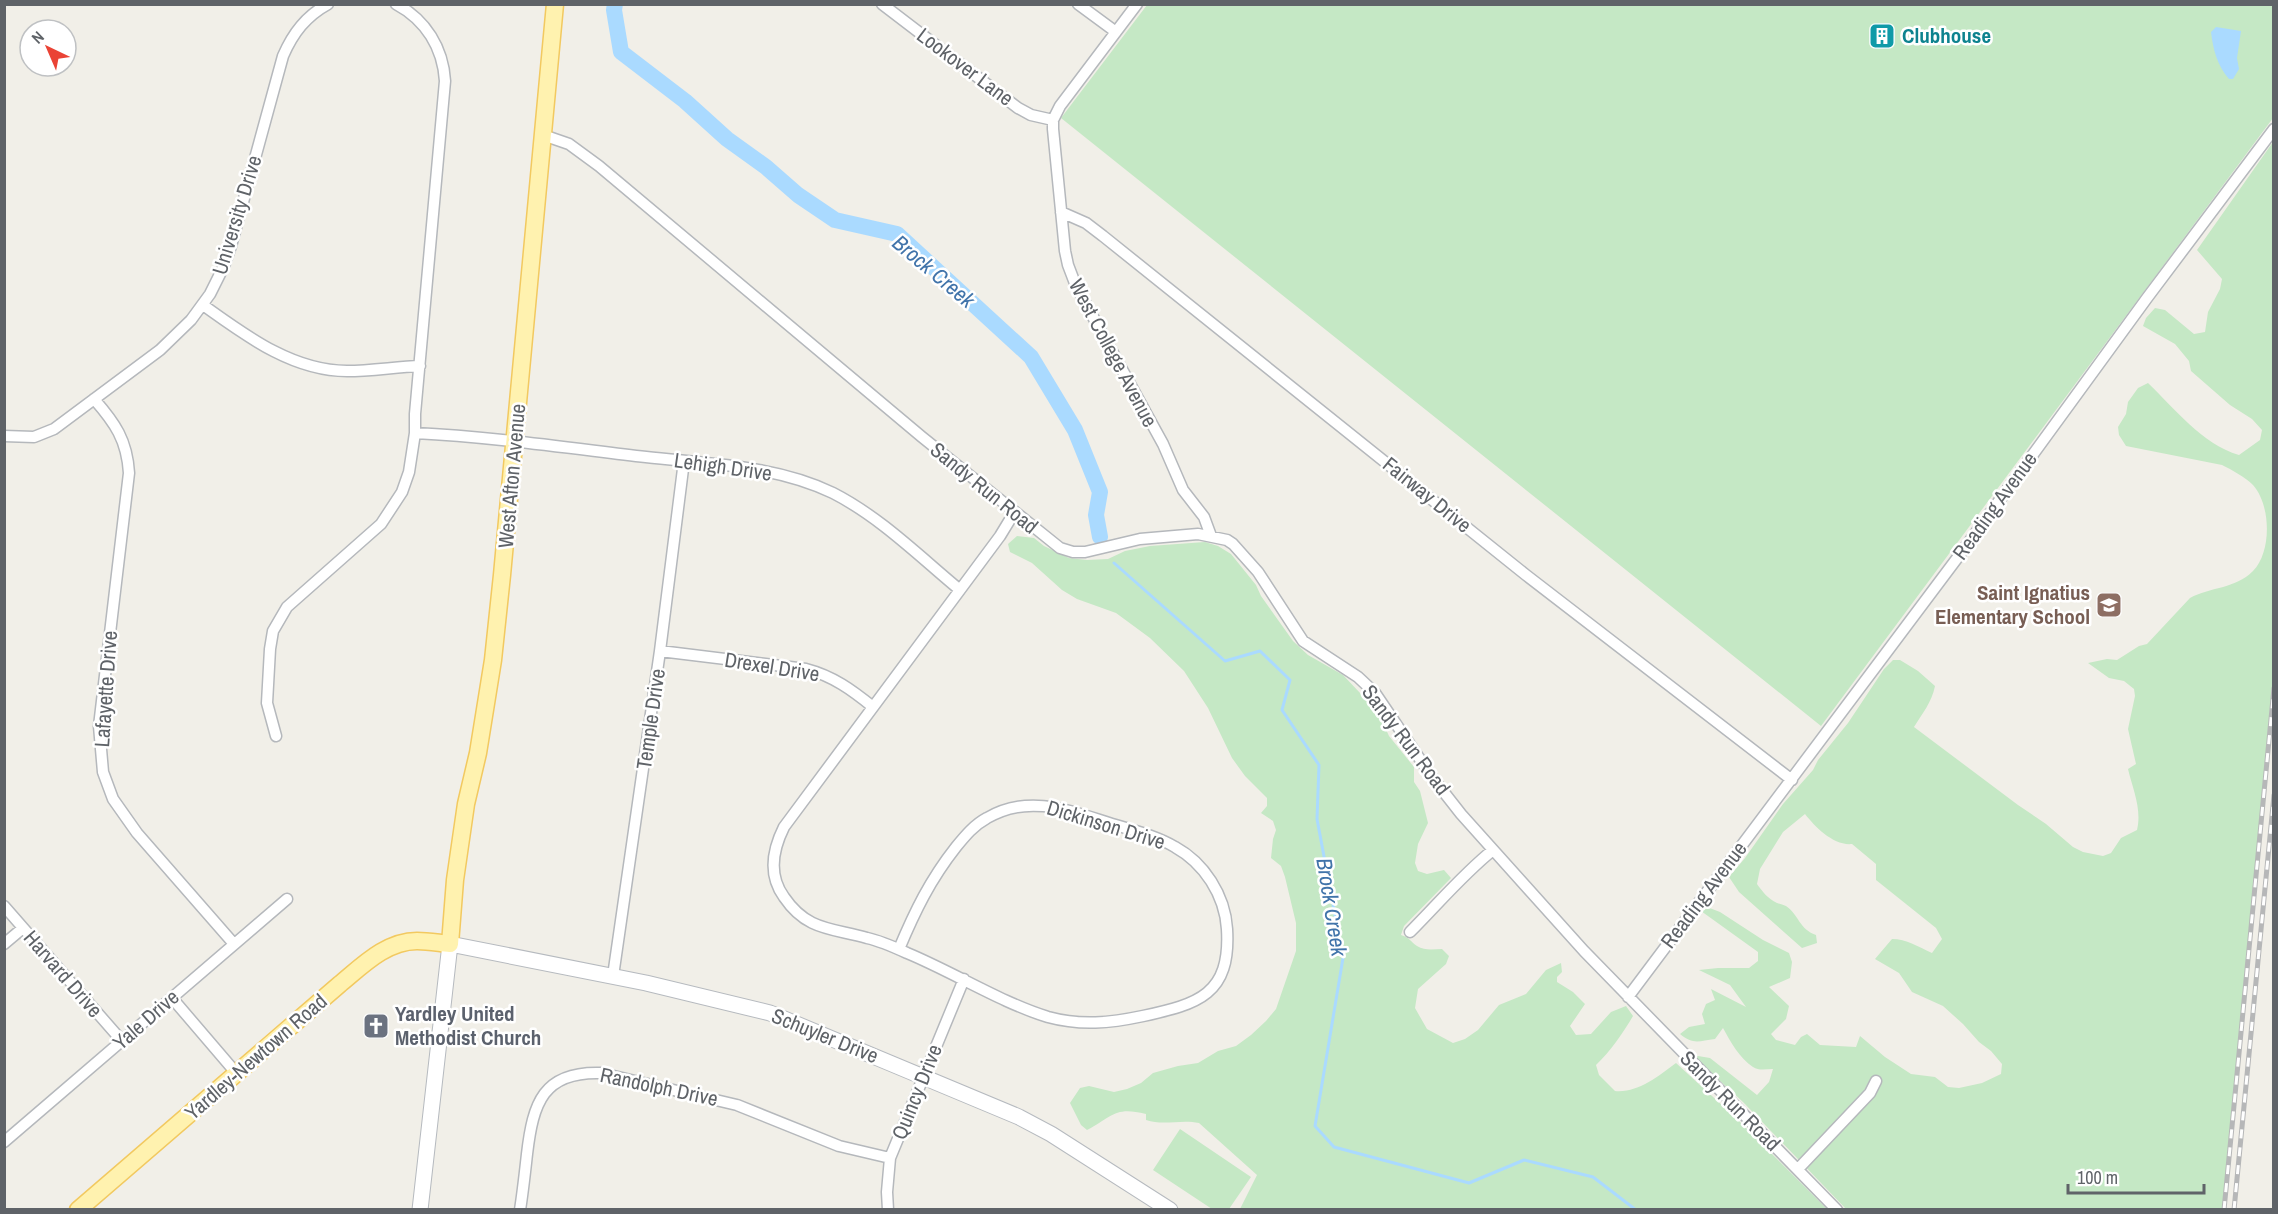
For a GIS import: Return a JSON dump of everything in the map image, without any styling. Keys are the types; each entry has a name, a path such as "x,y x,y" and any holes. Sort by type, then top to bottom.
{"main road":[{"name":"West Afton Avenue","path":"450,944 455,880 466,804 478,753 492,660 515,441 555,4"},
{"name":"Yardley-Newtown Road","path":"78,1209 340,984 377,955 389,948 416,941 450,944"}],"street":[{"name":"University Drive","path":"4,436 34,437 66,421 160,350 180,332 203,305 224,266 283,56 300,26 328,4"},
{"path":"276,736 267,703 273,631 287,607 381,524 402,492 409,472 415,433 445,75 440,54 428,30 413,15 396,4"},
{"name":"Lookover Lane","path":"882,4 1018,108 1031,115 1053,120"},
{"path":"1078,4 1116,32"},
{"path":"1053,120 1060,106 1137,4"},
{"name":"West College Avenue","path":"1053,120 1054,157 1065,251 1072,278 1163,444 1183,490 1204,517 1211,536"},
{"name":"Reading Avenue","path":"1628,997 1792,780 2274,129"},
{"name":"Sandy Run Road","path":"543,135 569,144 599,166 1055,545 1073,552 1095,550 1140,539 1198,534 1227,540 1248,560 1304,641 1358,677 1375,693 1432,777 1584,951 1838,1209"},
{"name":"Fairway Drive","path":"1061,212 1086,223 1103,236 1526,575 1792,780"},
{"path":"203,305 268,348 310,365 345,371 420,366"},
{"name":"Lafayette Drive","path":"94,399 113,423 126,448 129,473 99,726 103,772 113,799 138,833 234,944"},
{"name":"Lehigh Drive","path":"415,433 515,441 778,474 832,493 874,518 960,590"},
{"name":"Temple Drive","path":"614,976 660,651 684,461"},
{"name":"Dickinson Drive","path":"899,949 927,888 964,837 984,819 995,813 1022,805 1038,804 1069,810 1158,839 1174,846 1197,864 1207,875 1224,910 1227,954 1219,978 1200,999 1175,1009 1114,1023 1066,1021 1029,1010 899,949 869,938 833,931 813,924 798,914 783,897 774,874 775,850 784,827 1000,536 1014,513"},
{"name":"Drexel Drive","path":"660,651 806,669 821,673 847,687 873,707"},
{"path":"1410,932 1446,897 1463,875 1494,850"},
{"name":"Yale Drive","path":"4,1142 287,899"},
{"name":"Harvard Drive","path":"4,906 122,1041"},
{"path":"4,944 23,928"},
{"path":"420,1209 450,944"},
{"name":"Schuyler Drive","path":"450,944 614,976 737,1003 770,1013 1019,1117 1051,1134 1170,1209"},
{"name":"Quincy Drive","path":"888,1209 890,1158 964,980"},
{"path":"172,998 237,1074"},
{"name":"Randolph Drive","path":"520,1209 533,1113 544,1094 553,1085 562,1079 584,1072 601,1072 711,1097 763,1114 839,1146 890,1158"},
{"path":"1798,1169 1870,1093 1876,1081"}],"green space":[{"path":"1147,5 2273,5 2273,118 1821,726 1061,118"},
{"path":"2273,142 2274,665 2224,1209 1846,1209 1743,1102 1692,1055 1710,1058 1757,1095 1769,1082 1773,1069 1758,1069 1748,1064 1723,1028 1715,1039 1705,1041 1693,1041 1680,1034 1689,1027 1705,1024 1702,1014 1706,1004 1715,1000 1711,989 1746,1007 1730,985 1699,970 1749,968 1758,961 1758,952 1701,911 1707,907 1720,912 1763,940 1789,953 1792,962 1790,978 1769,987 1789,1006 1786,1019 1771,1034 1776,1040 1795,1045 1801,1037 1807,1034 1820,1045 1856,1047 1860,1036 1885,1057 1911,1074 1935,1077 1948,1087 1959,1088 1982,1083 2001,1074 2002,1064 1963,1024 1943,1006 1912,992 1899,973 1875,959 1892,939 1907,942 1932,953 1942,939 1936,928 1876,880 1876,864 1852,844 1832,839 1805,814 1783,832 1760,869 1757,884 1763,892 1774,901 1786,906 1794,913 1802,926 1816,935 1817,943 1802,948 1739,892 1729,877 1783,804 1813,770 1884,669 1893,660 1900,660 1918,671 1935,686 1929,703 1914,727 2046,824 2073,847 2083,852 2103,856 2111,853 2121,838 2137,830 2138,807 2128,769 2136,764 2128,729 2135,696 2134,689 2124,681 2109,678 2088,663 2107,659 2117,660 2139,646 2147,644 2190,598 2230,585 2246,577 2259,563 2264,552 2267,528 2259,494 2253,485 2242,476 2222,465 2126,446 2119,435 2118,427 2126,414 2128,402 2138,388 2148,383 2189,424 2226,450 2239,455 2260,440 2262,430 2252,419 2230,405 2191,371 2189,361 2175,344 2143,326 2146,318 2155,308 2165,310 2194,334 2205,332 2208,312 2220,289 2222,279 2197,250"},
{"path":"1017,536 1034,538 1044,546 1069,558 1087,560 1108,559 1125,551 1150,546 1205,542 1218,546 1231,554 1256,585 1261,596 1293,641 1308,655 1343,675 1378,712 1389,736 1414,767 1414,782 1420,791 1428,823 1418,844 1415,863 1418,871 1427,874 1444,870 1451,878 1404,926 1401,935 1420,948 1442,949 1449,956 1446,964 1418,989 1415,1008 1427,1029 1453,1043 1465,1039 1478,1030 1499,1005 1526,994 1546,970 1561,963 1562,972 1557,977 1557,982 1573,992 1585,1004 1570,1026 1576,1035 1591,1034 1611,1012 1626,1006 1633,1016 1616,1042 1596,1065 1599,1075 1615,1091 1639,1087 1676,1063 1736,1118 1827,1209 1240,1209 1257,1175 1199,1123 1153,1122 1146,1120 1146,1114 1127,1111 1115,1114 1087,1130 1081,1125 1070,1103 1080,1088 1089,1086 1114,1092 1127,1089 1141,1083 1153,1073 1198,1063 1218,1051 1236,1046 1266,1021 1276,1009 1296,951 1296,923 1281,866 1271,858 1276,830 1273,821 1261,813 1267,806 1267,798 1245,776 1232,758 1208,708 1184,671 1150,638 1116,613 1077,599 1062,590 1032,563 1010,552 1008,544"},
{"path":"1180,1129 1251,1177 1229,1209 1212,1209 1153,1170"}],"water":[{"path":"2216,27 2241,31 2237,58 2239,69 2233,79 2229,79 2225,74 2216,57 2211,32"}],"waterway":[{"name":"Brock Creek","path":"615,4 621,52 685,101 727,139 766,167 798,195 835,220 897,234 1031,357 1075,430 1100,492 1096,515 1100,537"},
{"name":"Brock Creek","path":"1114,563 1225,661 1260,651 1290,680 1282,710 1319,765 1317,819 1343,958 1315,1126 1334,1147 1469,1183 1524,1160 1593,1177 1636,1210"}],"railway":[{"path":"2224,1210 2274,688"},
{"path":"2234,1210 2274,795"}],"place":[{"name":"Clubhouse","path":"1882,36"},
{"name":"Saint Ignatius Elementary School","path":"2109,605"},
{"name":"Yardley United Methodist Church","path":"376,1026"}]}
